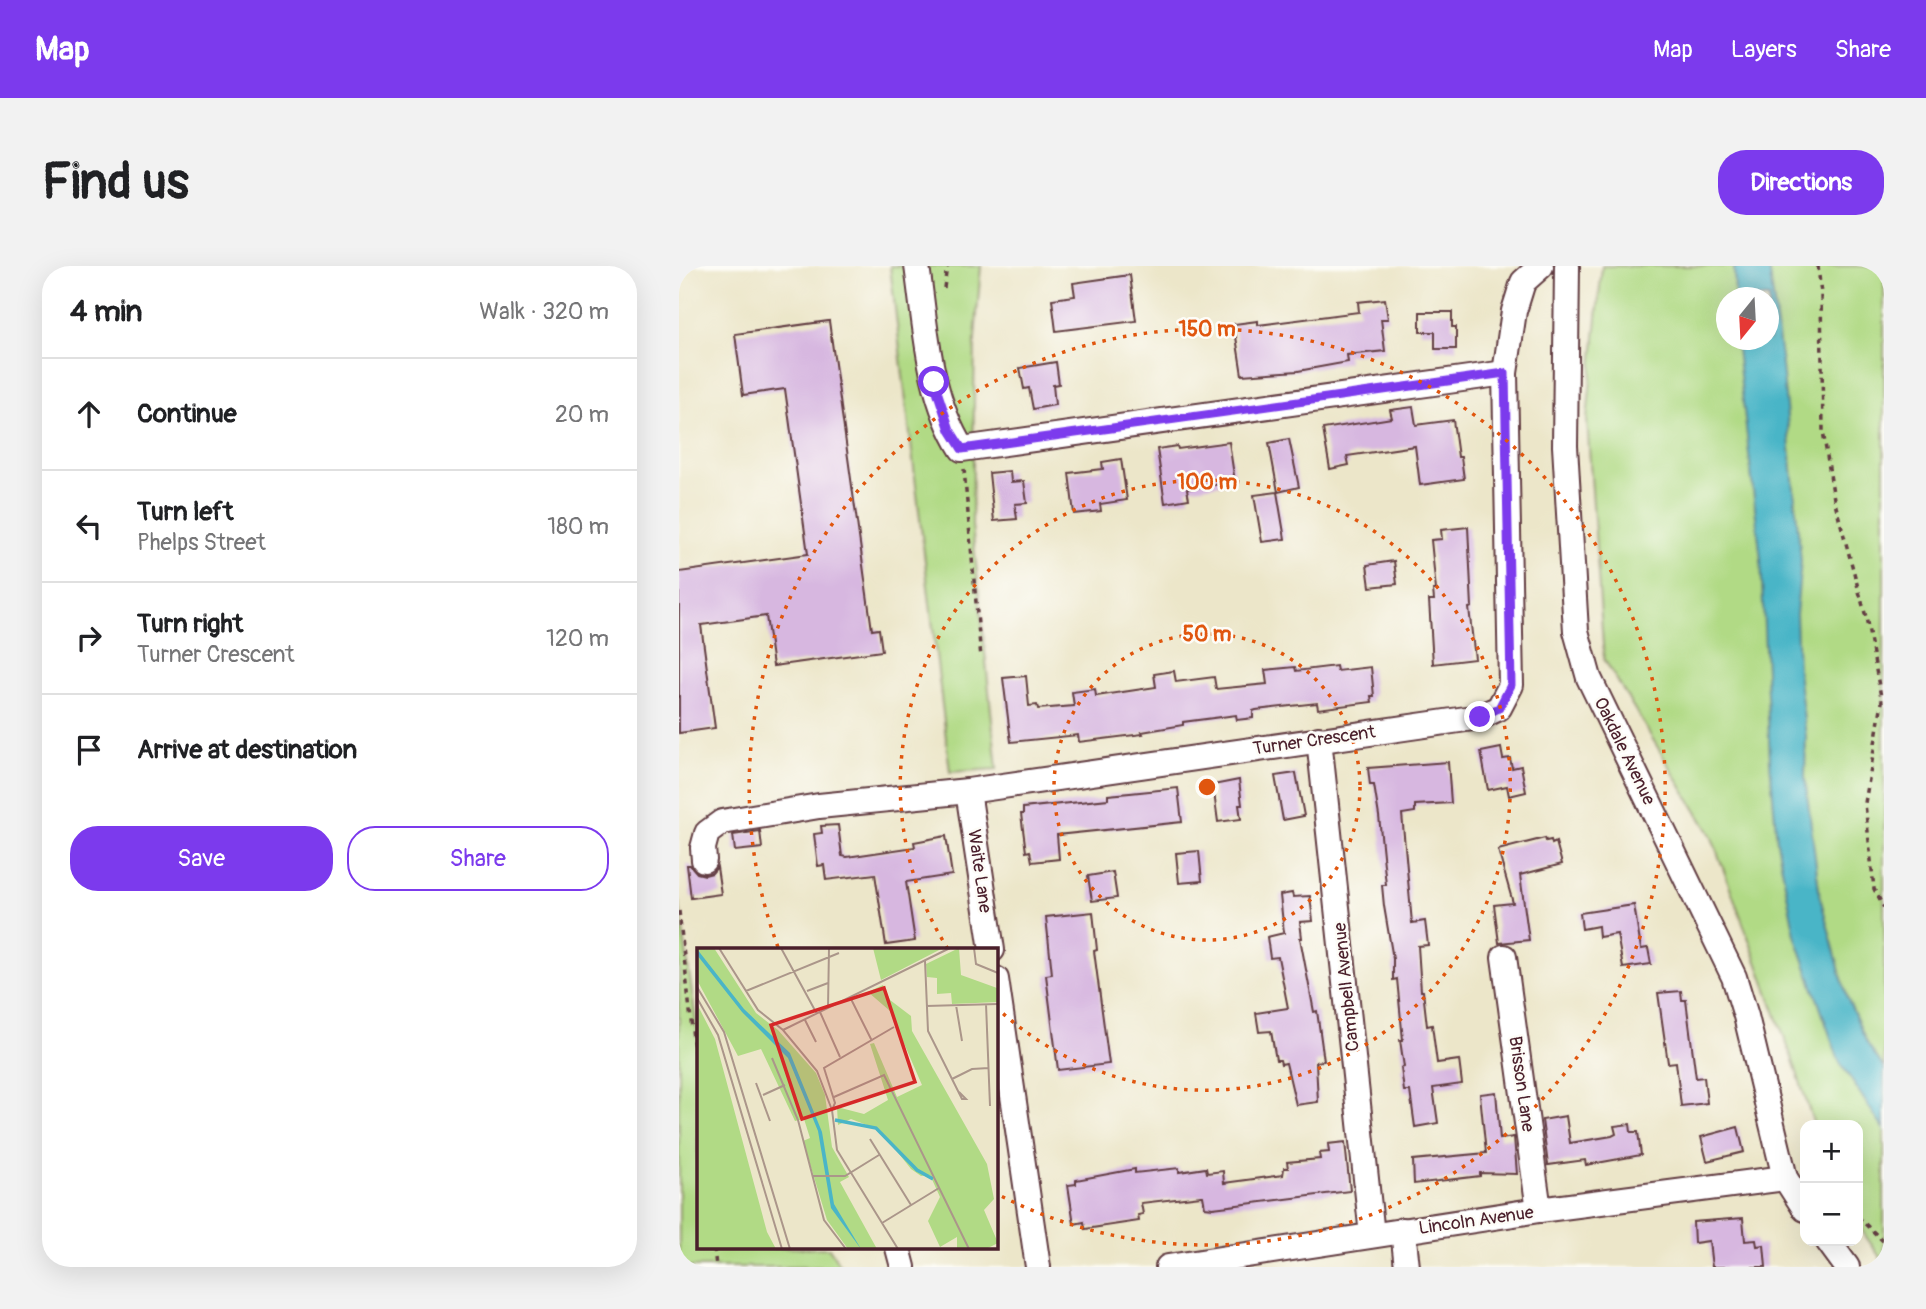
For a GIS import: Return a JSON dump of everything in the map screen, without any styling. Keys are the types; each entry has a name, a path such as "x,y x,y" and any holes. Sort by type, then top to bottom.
{"street":[{"path":"917,266 934,382 950,430 962,449 1505,373"},
{"name":"Turner Crescent","path":"704,860 703,848 707,833 722,821 819,806 968,791 1480,717 1499,708 1511,685 1505,373 1514,311 1523,282 1541,266"},
{"name":"Oakdale Avenue","path":"1567,266 1565,446 1576,631 1589,678 1734,977 1785,1178 1800,1201"},
{"name":"Campbell Avenue","path":"1319,739 1372,1235"},
{"name":"Waite Lane","path":"968,791 992,948"},
{"name":"Brisson Lane","path":"1504,957 1539,1210"},
{"path":"997,986 1038,1267"},
{"name":"Lincoln Avenue","path":"1168,1267 1278,1258 1403,1230 1785,1178"},
{"path":"1403,1230 1407,1267"},
{"path":"1832,1246 1847,1267"},
{"path":"899,1250 903,1267"}],"path":[{"path":"1818,266 1821,294 1823,431 1833,499 1866,617 1882,702 1865,803 1874,889 1884,908"},
{"path":"679,911 697,1075"},
{"path":"1863,1222 1884,1242"}],"green space":[{"path":"890,266 981,266 975,338 972,525 997,769 950,772"},
{"path":"1602,266 1884,266 1884,1263 1863,1232 1863,1120 1812,1120 1711,835 1604,659 1587,420"},
{"path":"679,901 697,1028 697,1250 830,1250 841,1267 679,1267"}],"water":[{"path":"1734,266 1769,266 1772,287 1735,287"},
{"path":"1779,342 1801,561 1796,614 1798,671 1806,736 1805,777 1820,897 1847,997 1867,1043 1884,1068 1884,1130 1839,1061 1795,935 1777,842 1770,762 1761,560 1737,350 1779,350"}],"building":[{"path":"1130,275 1136,321 1056,331 1052,299 1075,296 1073,283"},
{"path":"1385,299 1388,319 1381,319 1385,351 1347,355 1348,362 1298,371 1242,375 1234,324 1258,321 1258,325 1359,312 1358,302"},
{"path":"1420,312 1452,312 1452,327 1456,327 1456,349 1435,349 1435,332 1420,332"},
{"path":"829,321 872,630 879,629 882,651 773,666 766,616 701,625 715,728 679,733 679,572 808,554 785,389 743,395 735,334"},
{"path":"1056,362 1059,384 1053,385 1055,405 1033,409 1029,388 1024,389 1020,368"},
{"path":"1413,407 1416,425 1453,420 1464,479 1420,485 1415,446 1347,456 1349,465 1330,469 1323,429 1392,418 1390,410"},
{"path":"1289,439 1299,487 1278,492 1269,443"},
{"path":"1229,442 1235,482 1187,489 1189,499 1165,503 1157,449"},
{"path":"1121,459 1127,500 1100,504 1101,511 1074,514 1069,473 1103,469 1102,462"},
{"path":"1010,471 1011,482 1024,481 1027,503 1015,504 1017,519 994,521 989,473"},
{"path":"1277,492 1285,539 1262,542 1254,495"},
{"path":"1468,527 1472,607 1469,608 1475,659 1433,664 1429,600 1434,600 1433,590 1436,590 1431,540 1442,539 1441,530"},
{"path":"1394,561 1397,584 1370,587 1367,565"},
{"path":"1336,666 1337,671 1371,667 1374,696 1371,696 1372,702 1318,709 1317,703 1256,710 1253,711 1253,718 1237,720 1236,715 1183,722 1183,725 1142,732 1143,734 1079,742 1078,735 1011,742 1003,678 1026,676 1029,706 1037,705 1038,709 1074,706 1072,692 1095,689 1096,696 1156,687 1154,674 1174,671 1176,682 1214,677 1216,689 1267,684 1265,670 1295,667 1296,671"},
{"path":"1501,748 1503,759 1510,758 1512,768 1521,766 1526,792 1509,796 1507,786 1488,790 1481,752"},
{"path":"1448,762 1451,803 1415,805 1415,812 1402,814 1412,923 1425,921 1428,945 1418,946 1427,1026 1432,1025 1437,1063 1459,1060 1462,1084 1433,1088 1438,1123 1415,1127 1410,1091 1404,1091 1400,1040 1403,1040 1397,979 1393,980 1393,959 1384,906 1382,885 1386,885 1379,816 1368,768"},
{"path":"1296,773 1304,816 1283,820 1275,776"},
{"path":"1239,780 1241,819 1218,822 1213,785"},
{"path":"1178,788 1182,822 1057,835 1059,859 1032,862 1030,851 1026,852 1021,814 1023,808"},
{"path":"838,825 842,856 847,857 915,847 914,842 946,836 952,875 906,882 915,941 886,945 875,874 826,880 824,865 818,866 814,834 822,833 821,826"},
{"path":"760,831 762,848 735,851 733,835"},
{"path":"1545,838 1546,841 1551,840 1552,844 1556,842 1562,864 1520,875 1529,940 1499,943 1494,905 1513,903 1498,850"},
{"path":"1199,851 1202,881 1179,883 1176,853"},
{"path":"687,865 697,873 705,875 712,873 717,867 721,894 691,898"},
{"path":"1113,872 1117,898 1092,901 1088,876"},
{"path":"1292,893 1293,897 1310,896 1313,921 1300,922 1300,938 1314,1012 1317,1011 1324,1061 1316,1062 1318,1102 1296,1105 1286,1063 1281,1064 1280,1060 1276,1060 1271,1031 1259,1032 1256,1013 1288,1008 1278,957 1270,958 1267,937 1284,933 1280,895"},
{"path":"1634,905 1641,949 1648,948 1651,964 1623,968 1617,934 1599,937 1598,926 1582,929 1580,913"},
{"path":"1093,912 1097,950 1094,951 1109,1064 1058,1070 1046,975 1052,974 1046,917"},
{"path":"1681,991 1682,1000 1686,1000 1696,1078 1704,1077 1707,1103 1681,1106 1676,1062 1668,1063 1658,993"},
{"path":"1496,1092 1500,1139 1514,1137 1517,1174 1480,1173 1480,1176 1414,1184 1413,1160 1486,1153 1480,1094"},
{"path":"1566,1116 1570,1143 1612,1136 1616,1134 1614,1126 1630,1124 1631,1132 1638,1132 1641,1155 1586,1165 1585,1160 1548,1165 1542,1120"},
{"path":"1738,1127 1744,1152 1707,1161 1701,1137"},
{"path":"1345,1142 1350,1191 1213,1208 1205,1207 1203,1196 1141,1203 1143,1214 1138,1215 1139,1221 1085,1229 1084,1222 1074,1224 1068,1185 1076,1184 1076,1180 1135,1169 1135,1173 1206,1168 1207,1173 1223,1171 1224,1183 1283,1175 1284,1168 1288,1168 1287,1162 1320,1159 1319,1153 1329,1152 1328,1144"},
{"path":"1743,1218 1745,1241 1756,1240 1757,1246 1764,1245 1766,1267 1712,1267 1709,1241 1694,1243 1693,1222"}],"route":[{"path":"934,382 950,430 962,449 1505,373 1511,685 1499,708 1480,717"}]}
